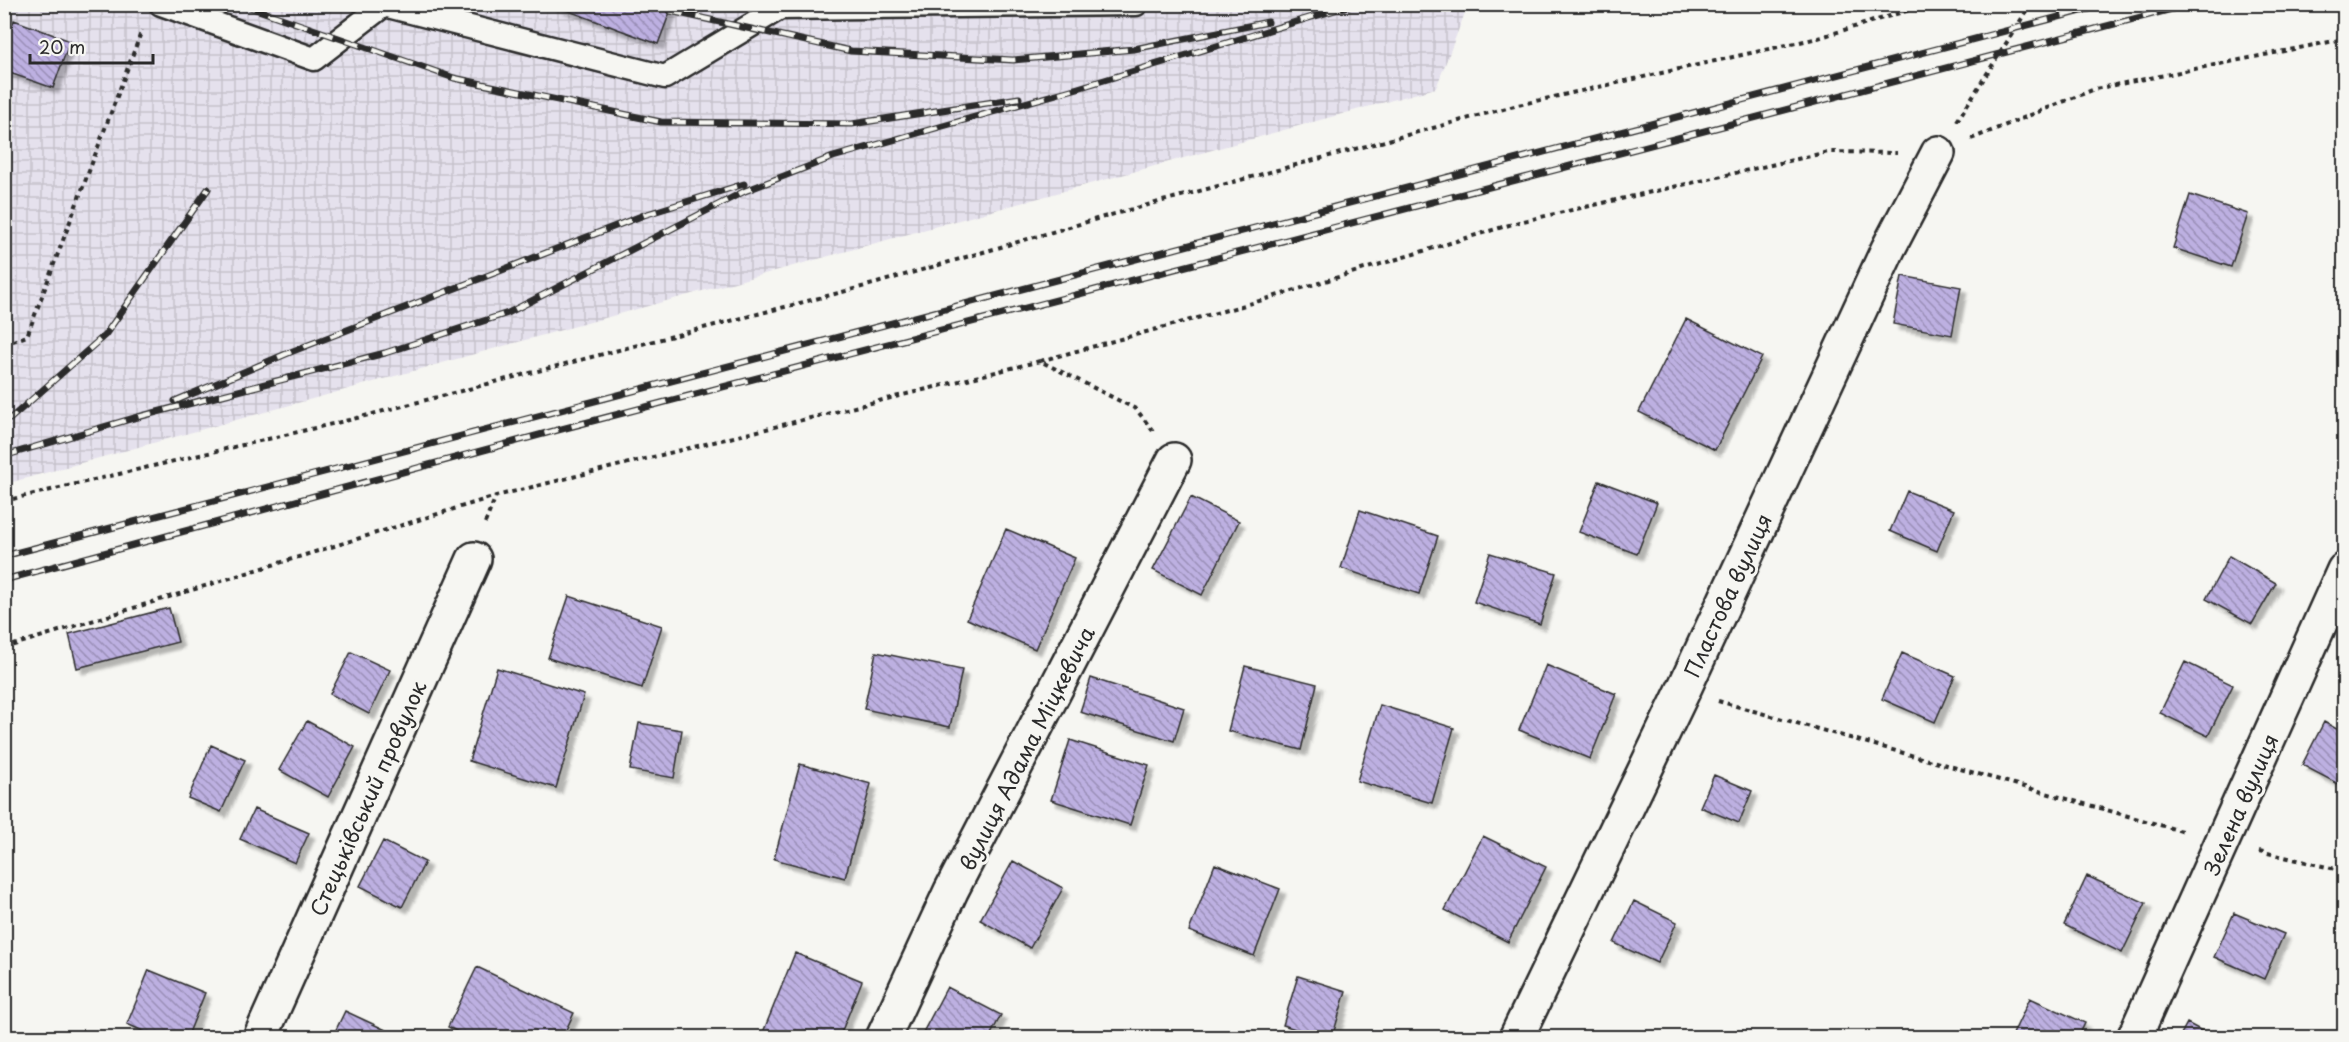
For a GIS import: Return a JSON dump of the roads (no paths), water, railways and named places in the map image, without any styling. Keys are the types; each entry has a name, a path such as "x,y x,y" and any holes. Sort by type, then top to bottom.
{"street":[{"name":"Пластова вулиця","path":"1516,1038 1683,691 1888,249 1938,153"},
{"name":"вулиця Адама Міцкевича","path":"883,1038 951,891 1174,460"},
{"name":"Стецьківський провулок","path":"260,1038 474,559"},
{"name":"Зелена вулиця","path":"2134,1038 2344,570"}],"lane":[{"path":"161,4 314,59 384,5 665,77 780,8 1136,4"}],"railway":[{"path":"241,4 454,78 661,122 852,124 1019,98"},
{"path":"4,456 134,418 385,353 508,313 745,191 833,157 1078,88 1355,4"},
{"path":"4,556 2108,4"},
{"path":"4,580 554,431 2191,4"},
{"path":"670,11 851,51 1013,60 1134,49 1268,22"},
{"path":"175,401 293,351 644,215 744,184"},
{"path":"4,422 105,335 208,189"}]}
